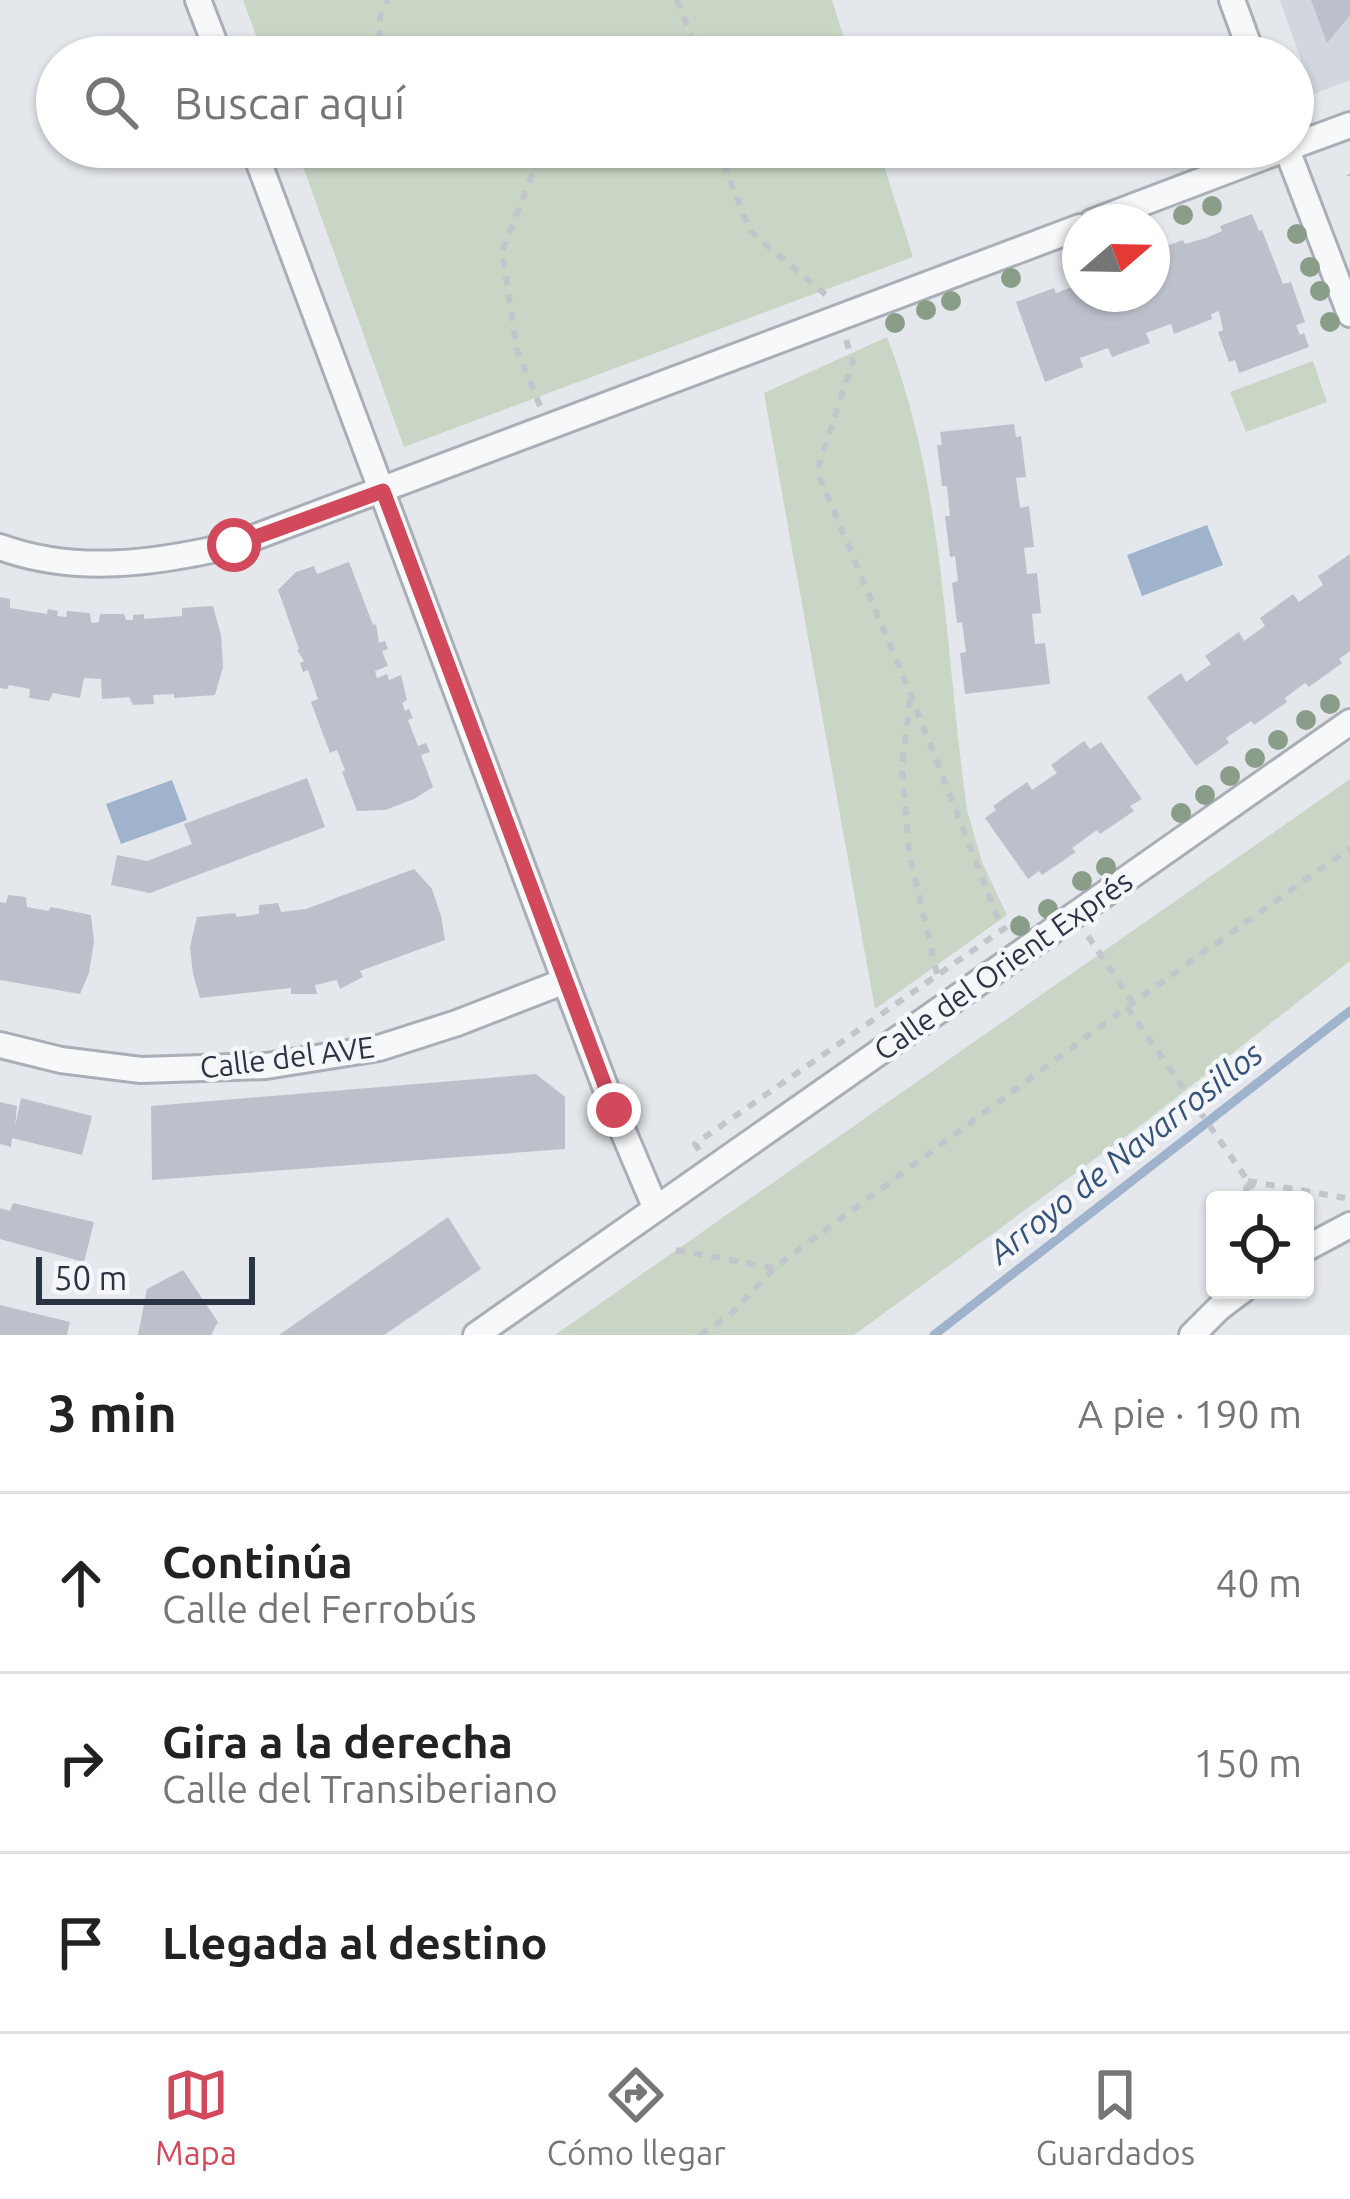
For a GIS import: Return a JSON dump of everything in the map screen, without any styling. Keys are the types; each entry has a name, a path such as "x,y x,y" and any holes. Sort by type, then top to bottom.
{"street":[{"path":"199,0 212,36"},
{"path":"1232,0 1245,36"},
{"path":"1314,138 1350,125"},
{"path":"261,168 565,981 656,1209"},
{"path":"1139,204 1234,168"},
{"path":"1297,168 1350,314"},
{"path":"0,547 57,561 114,564 173,559 234,545 1062,233"},
{"name":"Calle del Orient Exprés","path":"476,1335 1350,722"},
{"name":"Calle del AVE","path":"0,1045 61,1060 141,1070 266,1066 379,1048 565,981"},
{"path":"1314,1244 1350,1225"},
{"path":"1192,1335 1230,1299"}],"path":[{"path":"380,36 380,16 388,0"},
{"path":"677,0 691,36"},
{"path":"535,168 502,252 517,350 548,428"},
{"path":"725,168 750,231 823,290 854,361 817,472 1002,929"},
{"path":"910,695 902,767 908,852 938,974"},
{"path":"700,1335 730,1315 774,1268 1350,848"},
{"path":"1074,915 1255,1191"},
{"path":"1248,1181 1350,1199"},
{"path":"1246,1191 1248,1181"},
{"path":"676,1250 774,1268"}],"shaded area":[{"path":"1280,0 1350,0 1350,80 1314,94 1314,36 1293,36"}],"green space":[{"path":"243,0 832,0 843,36 256,36"},
{"path":"304,168 885,168 913,257 404,447"},
{"path":"887,337 921,452 932,511 967,810 982,862 1007,915 875,1009 764,393"},
{"path":"1313,361 1327,402 1246,432 1230,392"},
{"path":"1350,779 1350,961 1140,1126 854,1335 555,1335"}],"water":[{"path":"1207,525 1223,565 1142,596 1127,555"},
{"path":"172,780 187,820 121,844 106,804"}],"building":[{"path":"1311,0 1350,0 1350,15 1327,43"},
{"path":"1252,214 1283,284 1291,282 1305,322 1296,325 1309,347 1239,373 1235,360 1229,362 1218,332 1223,330 1219,311 1211,314 1212,319 1174,334 1171,324 1146,333 1150,343 1112,357 1108,348 1080,358 1083,367 1045,382 1016,302 1054,288 1056,293 1062,291 1062,312 1170,312 1170,245 1206,238 1222,231 1220,226"},
{"path":"1014,424 1016,437 1021,436 1026,477 1016,478 1020,508 1029,506 1034,547 1024,548 1027,574 1037,573 1041,613 1032,614 1035,644 1045,643 1050,684 965,694 960,653 966,652 962,622 957,623 952,583 958,581 955,556 950,557 947,486 942,486 937,445 942,445 940,432"},
{"path":"1350,554 1350,651 1339,659 1342,663 1309,687 1305,683 1254,725 1251,721 1226,738 1229,743 1196,766 1147,697 1181,673 1186,682 1211,664 1205,656 1239,632 1244,641 1265,626 1260,618 1293,594 1299,602 1323,585 1318,576"},
{"path":"349,562 376,624 379,643 385,641 388,649 382,651 388,666 375,671 377,678 401,675 407,700 402,703 413,718 408,720 418,746 426,743 430,752 421,755 433,787 385,810 357,811 337,750 330,753 311,702 318,699 308,670 303,672 300,663 304,661 278,590 296,572 314,566 317,574"},
{"path":"0,597 10,599 10,608 47,614 48,609 66,617 67,611 90,613 94,623 99,622 100,614 124,614 126,620 133,620 133,615 144,614 144,619 182,616 182,608 213,606 223,667 215,695 153,695 154,704 133,705 129,697 102,699 101,679 84,678 80,698 53,693 49,701 29,698 30,689 0,688"},
{"path":"1084,741 1090,749 1101,742 1142,799 1130,806 1134,811 1072,848 1076,852 1028,879 985,818 996,810 993,806 1027,782 1032,790 1057,773 1051,765"},
{"path":"307,778 325,827 150,893 111,885 117,855 147,861 192,844 184,824"},
{"path":"414,869 432,889 445,940 360,971 363,977 340,989 337,980 315,985 317,994 291,994 291,988 200,998 190,947 197,917 259,914 259,905 278,903 281,912 306,909"},
{"path":"8,895 26,897 27,907 91,915 94,942 80,994 0,980 0,902 6,903"},
{"path":"536,1074 565,1097 565,1149 152,1180 151,1106"},
{"path":"21,1098 92,1116 82,1155 12,1138 11,1147 0,1144 0,1102 17,1106 15,1127"},
{"path":"13,1203 94,1222 84,1262 0,1239 0,1208 10,1211"},
{"path":"448,1217 481,1269 384,1335 279,1335"},
{"path":"183,1270 218,1322 211,1335 138,1335 147,1289"},
{"path":"0,1305 70,1322 67,1335 0,1335"}],"waterway":[{"name":"Arroyo de Navarrosillos","path":"934,1335 1350,1011"}],"route":[{"path":"234,545 383,491 614,1110"}]}
